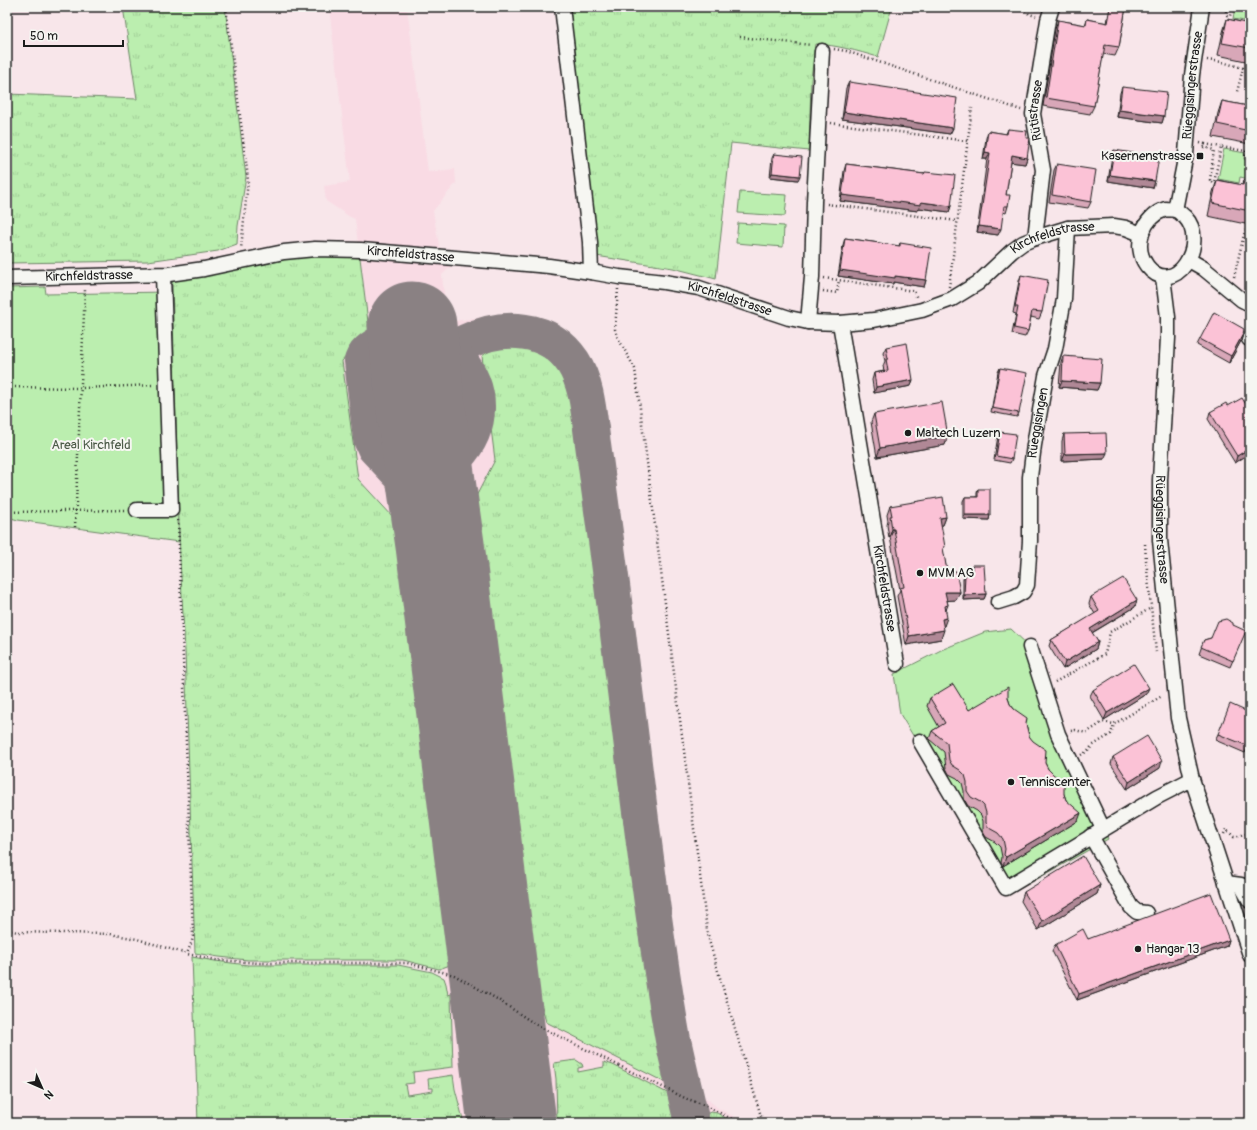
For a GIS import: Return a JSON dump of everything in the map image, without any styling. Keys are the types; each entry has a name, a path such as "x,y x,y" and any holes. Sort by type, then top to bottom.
{"street":[{"path":"562,7 590,242 591,272"},
{"name":"Rütistrasse","path":"1035,238 1043,170 1033,114 1048,20 1052,7"},
{"name":"Rüeggisingerstrasse","path":"1175,210 1186,154 1192,75 1202,7"},
{"path":"808,322 812,277 814,195 823,48"},
{"path":"1175,210 1182,214 1188,221 1194,235 1193,248 1188,260 1179,272 1163,277 1152,271 1142,258 1140,248 1141,234 1146,224 1154,215 1160,211 1175,210"},
{"name":"Kirchfeldstrasse","path":"7,278 163,274 195,271 284,252 315,249 340,249 503,262 664,282 699,288 789,318 808,322 840,323 874,320 922,310 952,299 978,283 1012,251 1024,243 1068,228 1114,226 1126,228 1141,234"},
{"name":"Rüeggisingen","path":"998,602 1014,597 1023,592 1027,585 1030,541 1030,476 1046,376 1055,349 1064,299 1068,228"},
{"path":"1188,260 1203,268 1242,300 1250,304"},
{"path":"137,510 171,510 168,384 163,274"},
{"name":"Rüeggisingerstrasse","path":"1163,277 1168,317 1168,338 1160,480 1160,540 1178,718 1192,779 1250,955"},
{"name":"Kirchfeldstrasse","path":"840,323 898,664"},
{"path":"1030,647 1058,734 1097,833 1132,907 1137,912 1146,913"},
{"path":"920,741 1006,888 1157,797 1192,779"},
{"path":"1226,882 1241,885 1250,901"}],"path":[{"path":"226,7 248,181 240,261"},
{"path":"1226,7 1226,13 1230,16 1232,7"},
{"path":"740,37 846,51 1033,114"},
{"path":"1209,61 1222,62 1243,68 1237,92"},
{"path":"952,299 948,286 972,108"},
{"path":"824,122 968,141"},
{"path":"1200,143 1246,151 1246,158 1250,159"},
{"path":"1205,144 1204,147 1214,150 1210,180 1214,183 1221,147"},
{"path":"821,203 957,221"},
{"path":"1233,282 1245,230"},
{"path":"75,527 85,276"},
{"path":"619,277 619,294 616,309 615,329 617,336 636,369 707,930 712,952 762,1123"},
{"path":"818,278 914,291 922,310"},
{"path":"818,291 837,293 839,280"},
{"path":"7,388 81,388 168,384"},
{"path":"7,512 137,510"},
{"path":"178,519 193,936 187,954"},
{"path":"1055,682 1105,654 1110,632 1151,608"},
{"path":"1070,732 1075,730 1086,734 1103,722 1114,724 1162,696"},
{"path":"1074,758 1088,751 1092,746 1111,734 1114,724"},
{"path":"1224,836 1226,828 1234,837 1250,833"},
{"path":"7,930 18,932 110,934 137,939 187,954 217,960 260,963 407,963 454,975 497,999 538,1026 687,1099 712,1108 739,1123"}],"shaded area":[{"path":"329,7 407,7 428,172 455,169 456,183 433,211 440,251 452,265 442,275 447,322 498,315 512,315 544,321 555,325 570,334 581,348 593,371 599,394 598,412 675,1003 692,1086 718,1108 746,1123 734,1123 717,1113 701,1116 702,1123 464,1123 453,1075 428,1079 429,1088 433,1088 433,1091 407,1095 405,1084 413,1072 453,1066 451,997 448,995 443,968 450,964 394,518 358,479 342,361 369,330 355,219 326,201 324,186 350,182"}],"green space":[{"path":"123,7 225,7 246,177 238,226 237,244 218,251 148,261 7,263 7,94 137,99"},
{"path":"564,7 892,7 878,57 839,47 815,44 811,80 809,151 731,143 716,279 673,268 596,256"},
{"path":"1235,7 1250,7 1250,22 1233,19"},
{"path":"1224,149 1245,153 1244,159 1250,160 1250,179 1240,177 1239,183 1218,179"},
{"path":"740,192 787,195 785,216 738,213"},
{"path":"738,223 784,226 783,247 736,243"},
{"path":"316,256 360,258 369,330 342,361 358,479 394,518 450,965 439,969 403,960 248,960 195,953 185,651 180,559 172,283 173,280 281,259"},
{"name":"Areal Kirchfeld","path":"45,287 46,294 167,292 179,542 18,520 7,517 7,288"},
{"path":"517,344 545,351 552,356 564,368 574,386 654,1006 672,1086 546,1022 534,976 532,974 471,506 495,460 482,356 494,349"},
{"name":"Tenniscenter","path":"1011,629 1030,647 1058,734 1108,839 1009,895 900,714 894,674 941,650 985,632"},
{"path":"192,957 248,965 398,965 432,972 444,978 448,995 451,994 453,1067 413,1072 414,1083 405,1084 407,1095 433,1091 433,1088 429,1088 428,1079 453,1075 464,1123 198,1123"},
{"path":"576,1060 582,1064 583,1067 578,1068 578,1072 604,1067 604,1062 613,1065 675,1097 682,1123 557,1123 554,1063"},
{"path":"711,1112 717,1113 734,1123 702,1123 700,1116"}],"building":[{"path":"1111,7 1126,7 1119,47 1105,45 1094,106 1046,98 1058,20 1086,25 1087,19 1108,23"},
{"path":"1227,19 1250,24 1250,48 1222,43"},
{"path":"849,82 957,98 953,128 844,112"},
{"path":"1122,87 1167,92 1164,116 1119,110"},
{"path":"1249,100 1250,131 1217,124 1222,101 1248,106"},
{"path":"1008,129 1027,131 1026,138 1030,138 1027,158 1012,155 1006,195 1010,195 1008,206 1004,206 1001,229 979,226 990,153 985,152 988,131 1007,134"},
{"path":"1114,150 1159,157 1155,181 1110,175"},
{"path":"774,154 802,157 800,176 772,173"},
{"path":"846,164 924,174 925,172 955,175 951,206 921,202 921,205 842,195"},
{"path":"1057,164 1096,170 1091,202 1052,195"},
{"path":"1217,180 1243,185 1244,180 1250,181 1250,211 1212,203"},
{"path":"845,238 900,246 900,243 931,248 926,280 895,276 895,278 840,270"},
{"path":"1021,275 1048,280 1042,312 1032,311 1028,331 1014,328 1018,307 1015,307"},
{"path":"1214,312 1244,329 1243,334 1231,356 1200,339"},
{"path":"907,343 913,380 876,387 874,373 888,371 886,347"},
{"path":"1063,356 1102,359 1100,383 1062,381"},
{"path":"1000,368 1027,373 1019,413 992,408"},
{"path":"1242,398 1250,411 1250,448 1237,456 1210,412 1226,403 1228,406"},
{"name":"Maltech Luzern","path":"942,402 948,436 880,448 874,414"},
{"path":"1000,432 1016,434 1012,459 996,456"},
{"path":"1106,433 1107,453 1065,454 1064,434"},
{"path":"978,489 990,489 990,515 965,515 965,497 978,497"},
{"name":"MVM AG","path":"943,497 946,517 940,518 947,571 956,571 960,592 945,592 948,605 945,606 947,618 942,619 944,630 909,636 900,588 904,587 894,529 892,529 890,506"},
{"path":"972,565 984,565 986,594 964,595 965,575 972,574"},
{"path":"1123,578 1137,600 1090,629 1098,642 1065,662 1051,640 1099,611 1091,597"},
{"path":"1226,619 1233,623 1233,625 1246,631 1233,661 1201,647 1204,640 1211,638 1218,621"},
{"path":"1134,664 1149,688 1107,713 1093,690"},
{"path":"953,684 969,710 1008,687 1008,698 1010,704 1014,709 1027,718 1026,724 1029,736 1033,741 1046,750 1045,763 1048,769 1064,781 1064,794 1066,800 1081,813 1006,857 1004,855 1005,849 1003,839 998,833 989,828 986,823 984,806 971,797 967,791 965,775 952,765 949,760 947,743 932,731 945,723 930,698"},
{"path":"1230,704 1250,713 1250,741 1248,746 1218,734"},
{"path":"1147,736 1162,761 1129,782 1113,757"},
{"path":"1083,856 1100,885 1042,921 1024,892"},
{"name":"Hangar 13","path":"1211,893 1229,940 1079,994 1055,945 1083,929 1088,939"}],"taxiway":[{"path":"423,426 429,387 439,367 454,350 466,342 480,336 495,332 510,331 538,335 551,341 563,350 573,362 582,381 589,412 659,952 673,1040 692,1123"},
{"path":"432,495 437,478 465,446 474,428 477,415 476,395 467,371 450,352 439,345 427,340 414,338 403,338 387,341 372,348 362,361 371,439 375,448 428,504 436,519"}],"runway":[{"path":"412,326 423,426 440,545 512,1123"}],"place":[{"name":"Kasernenstrasse","path":"1200,156"},
{"name":"Maltech Luzern","path":"908,433"},
{"name":"MVM AG","path":"920,573"},
{"name":"Tenniscenter","path":"1011,782"},
{"name":"Hangar 13","path":"1138,949"}]}
